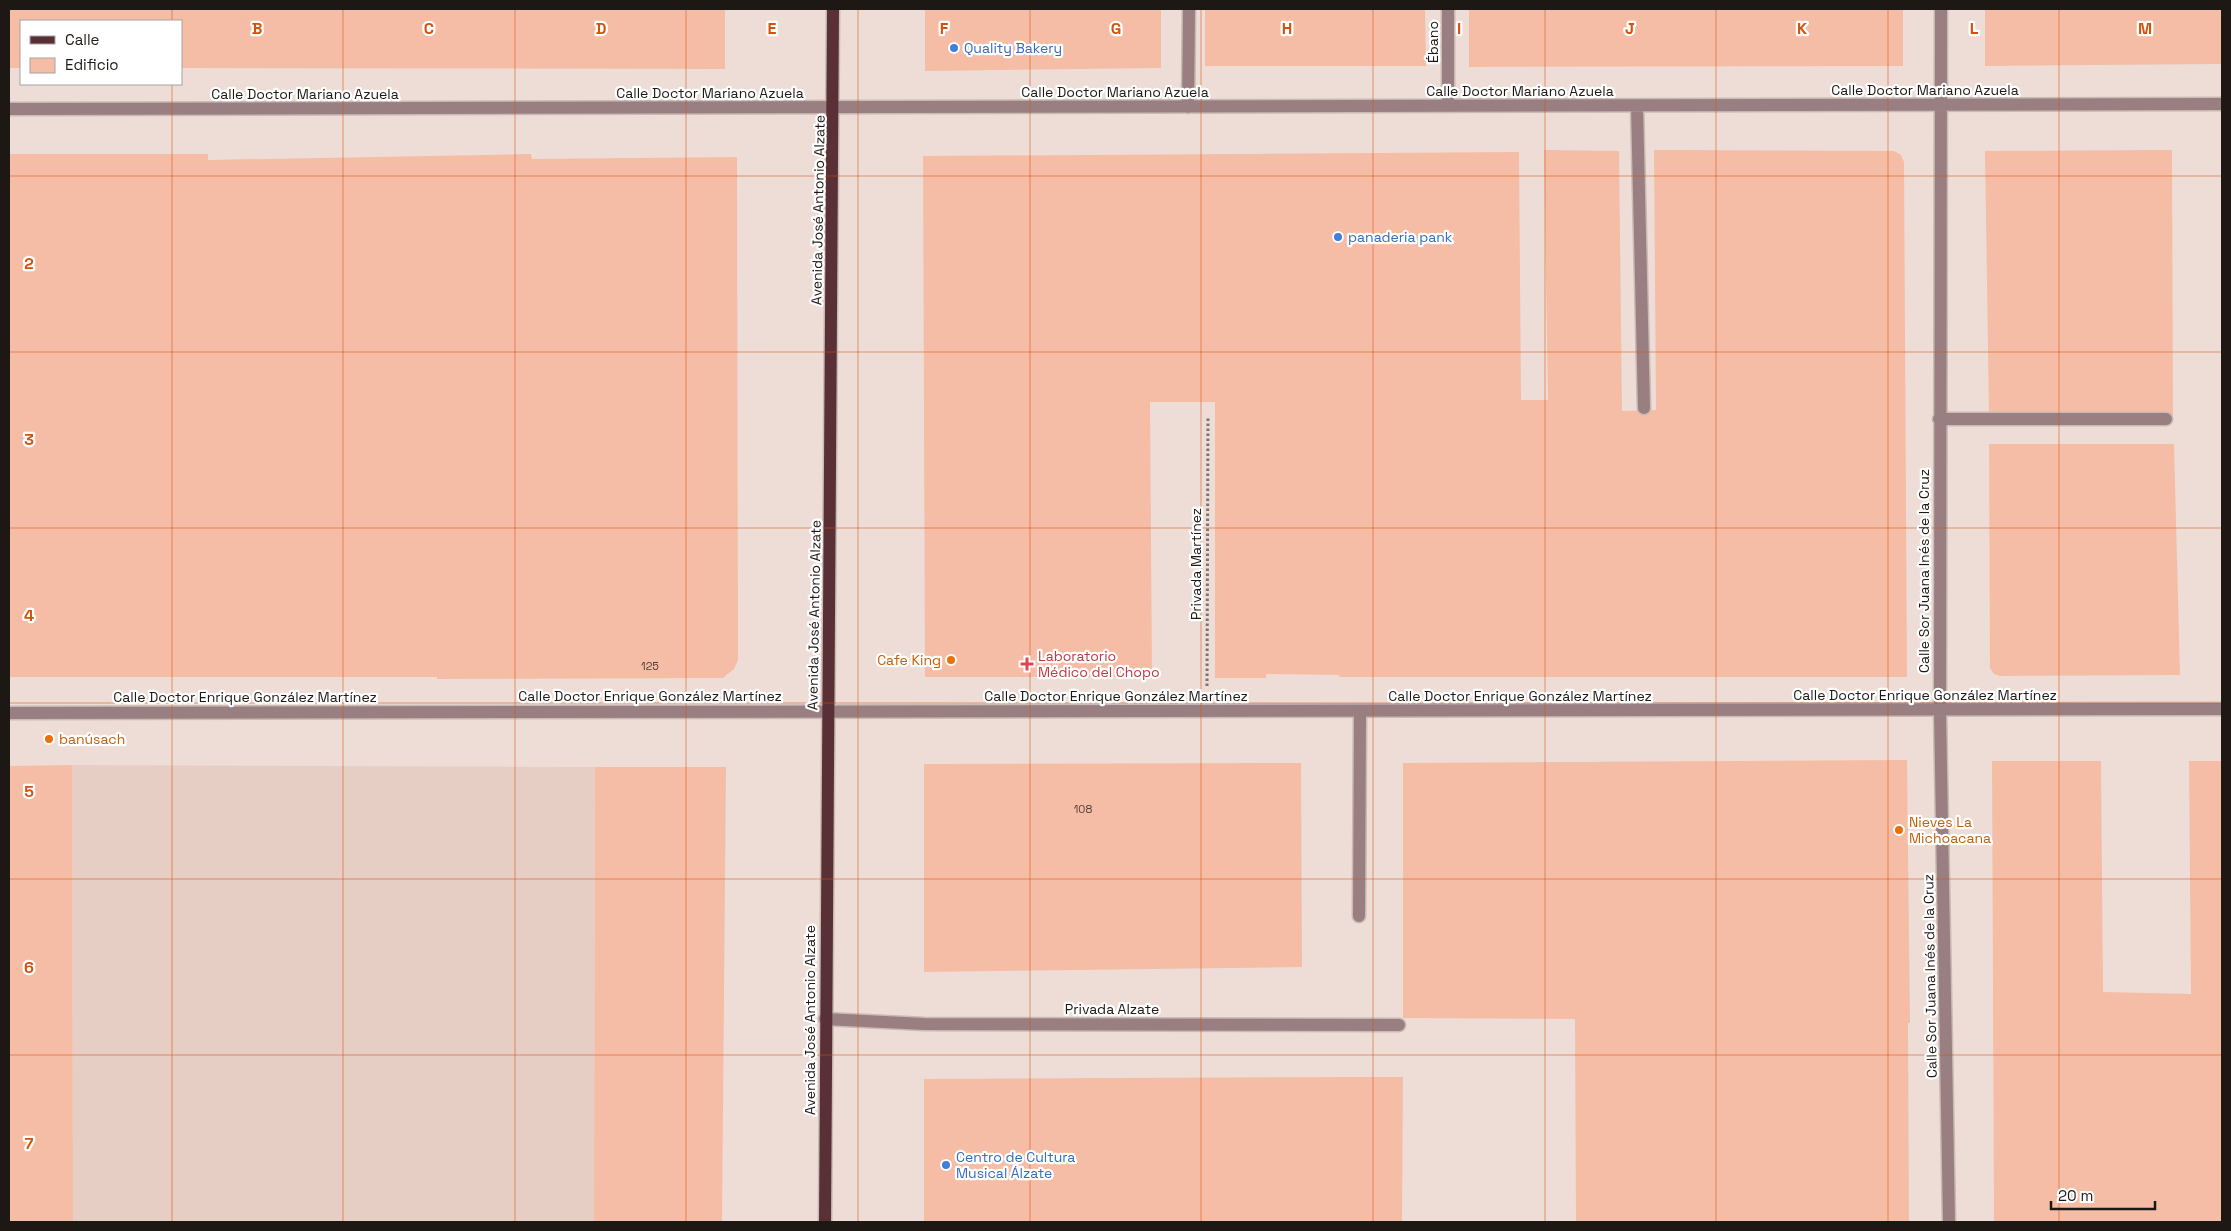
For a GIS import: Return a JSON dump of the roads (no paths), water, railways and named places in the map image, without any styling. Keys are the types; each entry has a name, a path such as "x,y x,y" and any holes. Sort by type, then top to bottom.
{"main road":[{"name":"Avenida José Antonio Alzate","path":"825,1222 825,1020 834,108 833,9"}],"street":[{"path":"1188,107 1189,9"},
{"name":"Ébano","path":"1448,9 1448,106"},
{"name":"Calle Sor Juana Inés de la Cruz","path":"1940,9 1940,711 1950,1222"},
{"name":"Calle Doctor Mariano Azuela","path":"9,109 2222,104"},
{"path":"1637,106 1644,408"},
{"path":"1939,419 2166,419"},
{"name":"Calle Doctor Enrique González Martínez","path":"9,713 2222,709"},
{"path":"1359,916 1360,711"},
{"name":"Privada Alzate","path":"825,1020 924,1024 1399,1025"}],"place":[{"name":"Quality Bakery","path":"954,48"},
{"name":"panaderia pank","path":"1338,237"},
{"name":"Cafe King","path":"951,660"},
{"name":"Laboratorio Médico del Chopo","path":"1027,664"},
{"name":"banúsach","path":"49,739"},
{"name":"Nieves La Michoacana","path":"1899,830"},
{"name":"Centro de Cultura Musical Álzate","path":"946,1165"}]}
